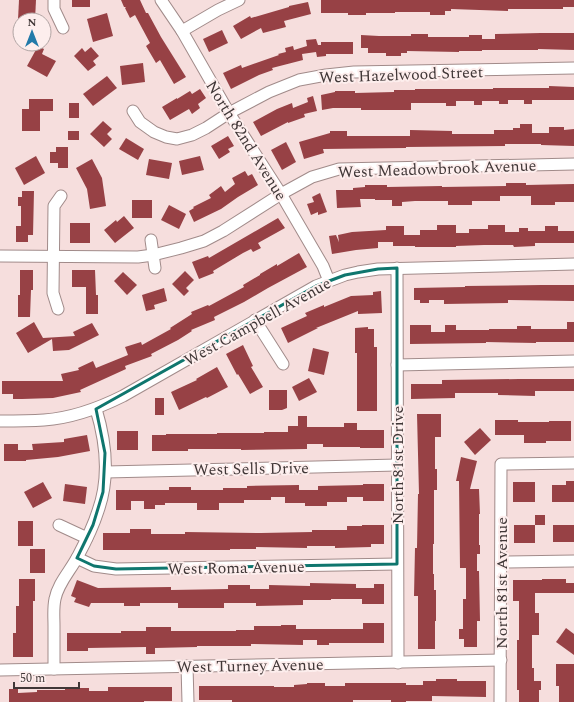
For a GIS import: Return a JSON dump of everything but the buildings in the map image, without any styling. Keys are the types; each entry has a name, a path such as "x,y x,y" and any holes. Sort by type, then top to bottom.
{"street":[{"path":"54,0 54,8 63,28"},
{"name":"North 82nd Avenue","path":"161,0 182,31 229,113 281,194 323,266 329,281"},
{"path":"182,31 218,10 239,0"},
{"name":"West Hazelwood Street","path":"133,111 140,122 154,132 166,138 177,139 199,132 229,113 269,92 299,80 326,74 354,72 574,68"},
{"name":"West Meadowbrook Avenue","path":"0,256 138,256 153,255 181,248 204,241 223,231 281,194 312,177 339,170 574,164"},
{"path":"58,309 53,293 54,206 61,196"},
{"path":"151,240 155,268"},
{"name":"West Campbell Avenue","path":"0,421 45,420 96,409 124,396 316,286 358,272 397,268 574,264"},
{"name":"North 81st Drive","path":"397,268 398,662"},
{"path":"255,320 283,364"},
{"path":"397,364 574,361"},
{"path":"54,669 55,598 93,525 99,510 103,492 106,472 100,422 96,409"},
{"name":"North 81st Avenue","path":"500,702 501,464 574,463"},
{"name":"West Sells Drive","path":"106,472 397,465"},
{"path":"59,525 87,538"},
{"name":"West Roma Avenue","path":"77,558 94,566 116,569 397,564"},
{"path":"501,562 574,561"},
{"name":"West Turney Avenue","path":"0,670 500,660"},
{"path":"187,666 188,702"}],"highlighted area":[{"path":"397,268 397,564 116,569 94,566 77,558 93,525 103,492 105,453 96,409 316,286 345,275 378,269"}]}
